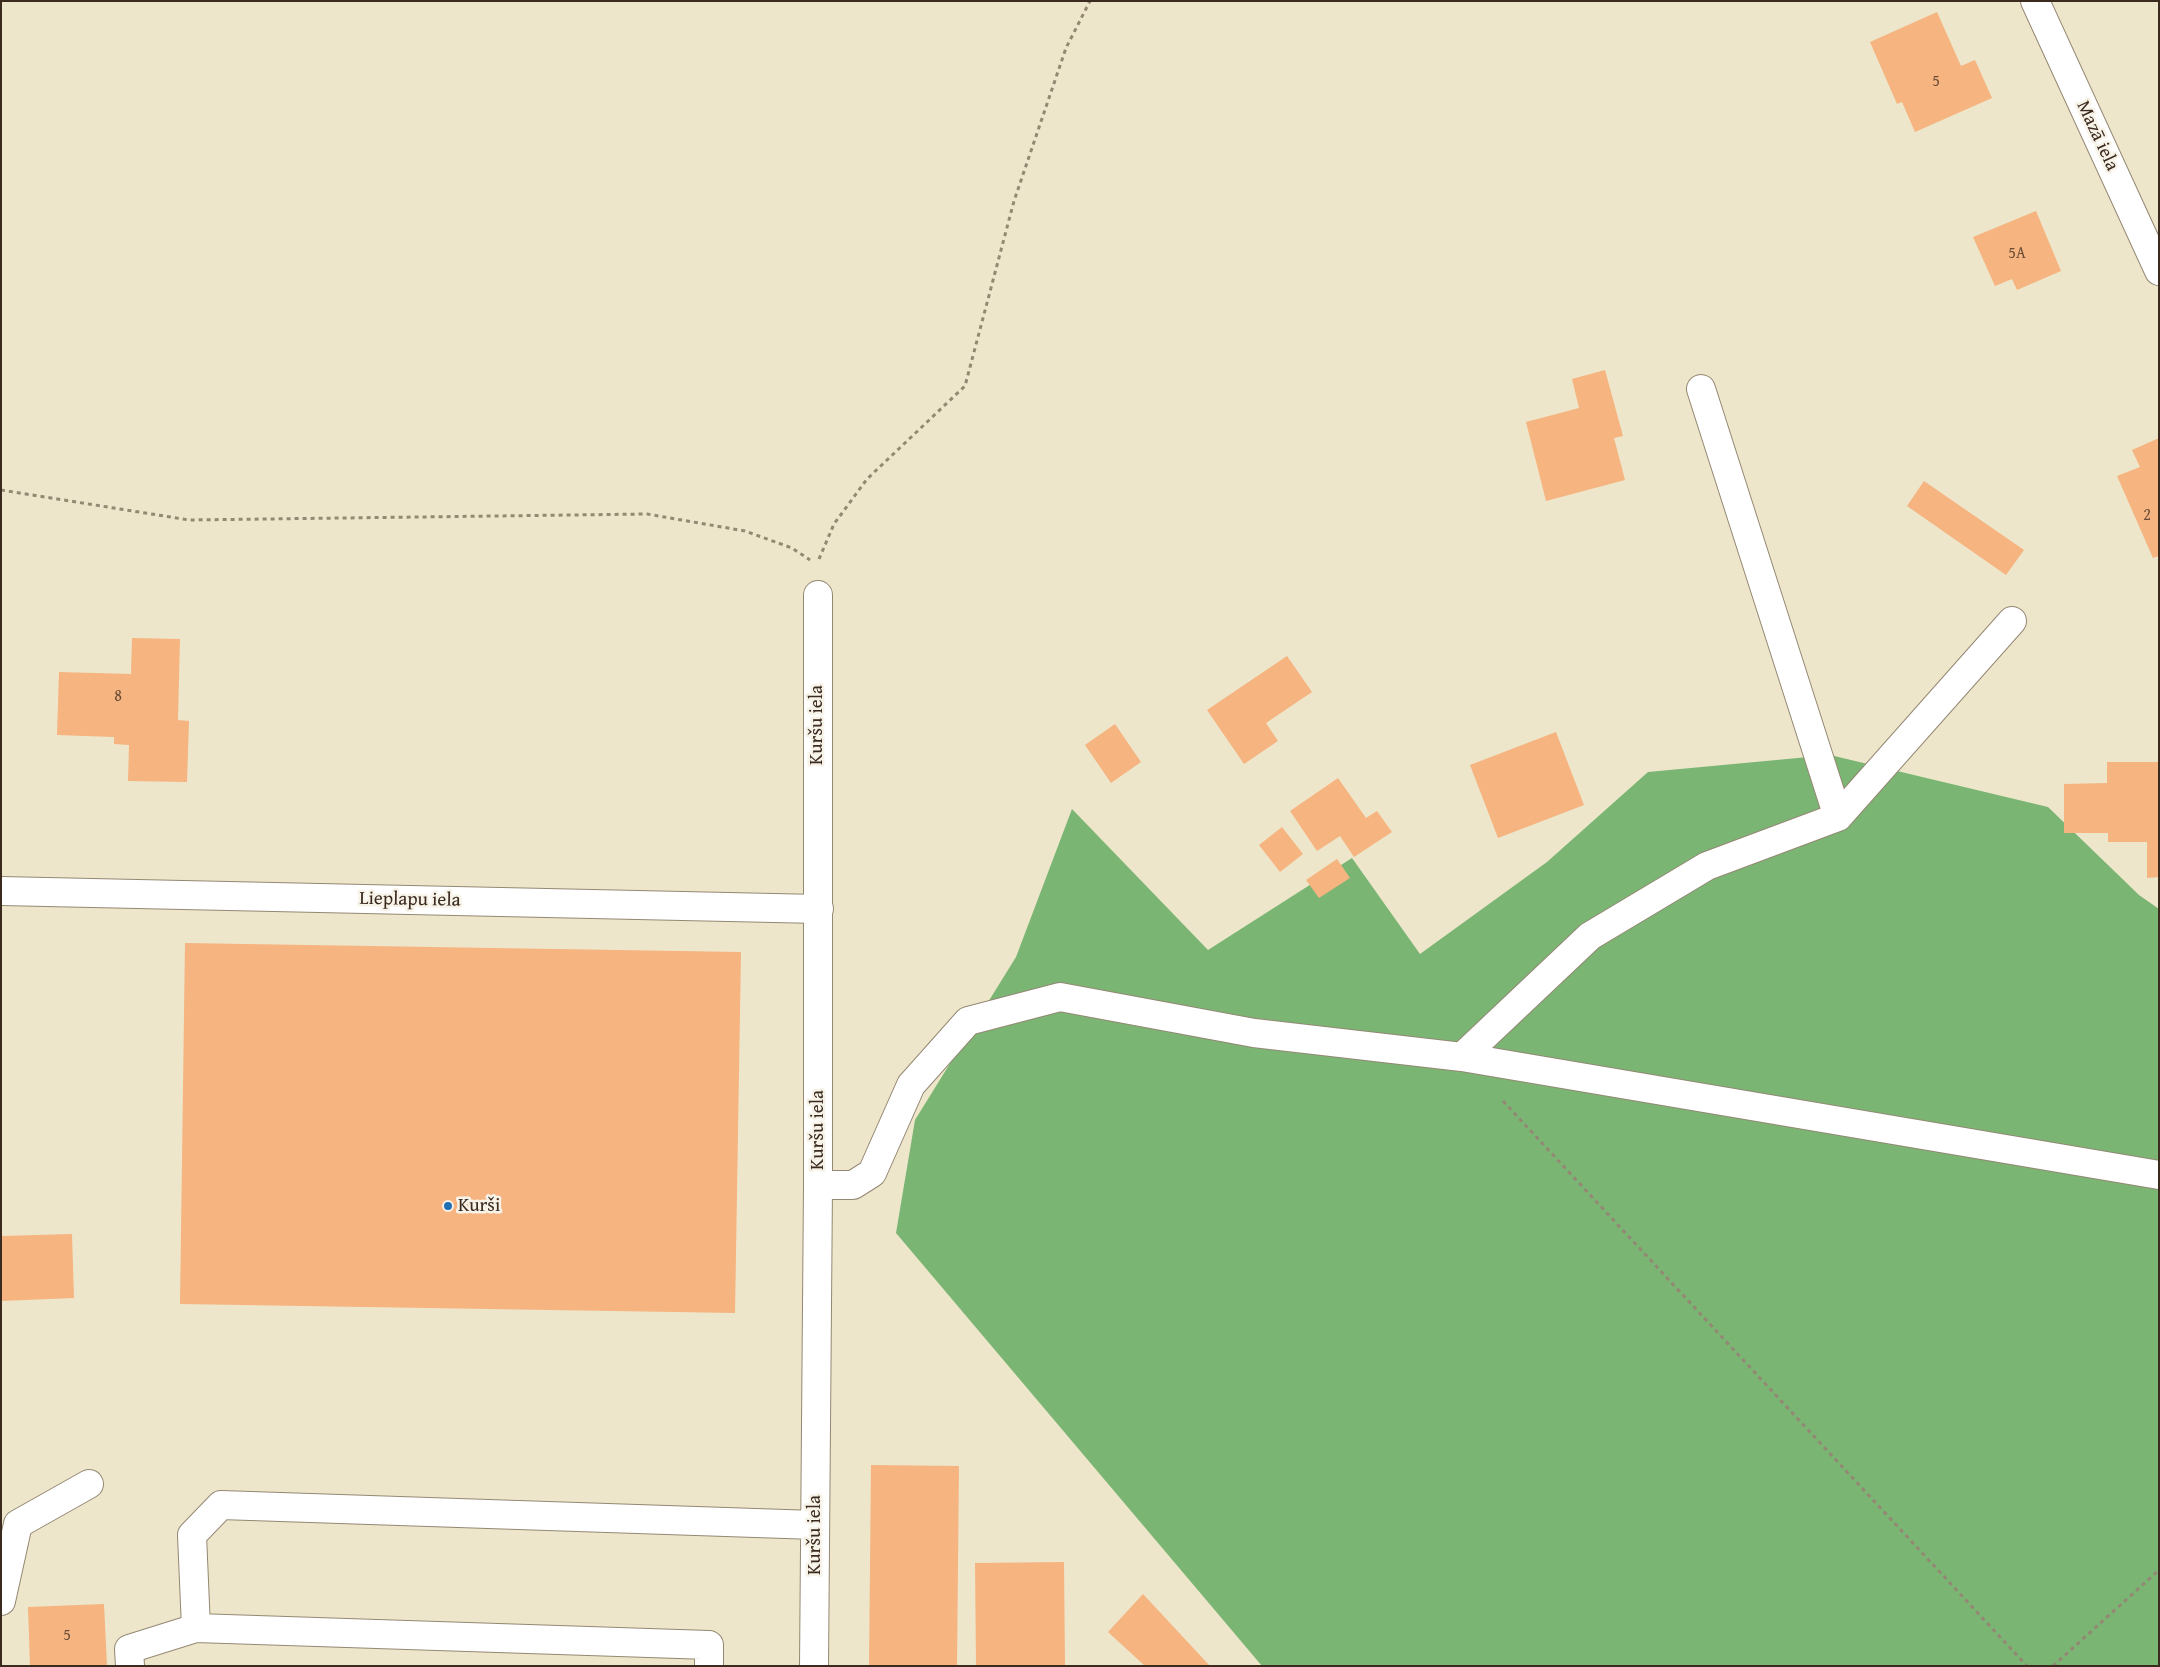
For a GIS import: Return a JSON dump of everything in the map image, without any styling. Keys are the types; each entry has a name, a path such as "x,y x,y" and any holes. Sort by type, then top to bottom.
{"street":[{"name":"Mazā iela","path":"2035,1 2159,271"},
{"path":"1701,389 1838,817"},
{"name":"Kuršu iela","path":"814,1666 818,1185 819,909 816,803 818,595"},
{"path":"1462,1057 1590,936 1707,866 1838,817 2012,622"},
{"name":"Lieplapu iela","path":"1,891 819,909"},
{"path":"818,1185 853,1185 872,1173 911,1085 968,1021 1060,997 1254,1032 1462,1057 2159,1175"},
{"path":"1,1601 18,1524 89,1484"},
{"path":"196,1628 192,1535 221,1505 815,1525"},
{"path":"130,1666 129,1649 196,1628 709,1645 709,1666"}],"path":[{"path":"1,490 188,520 647,514 744,531 792,548 817,564 834,524 867,480 965,386 1014,201 1066,48 1090,1"},
{"path":"1502,1100 2027,1666"},
{"path":"2053,1666 2159,1570"}],"green space":[{"path":"1830,755 2048,807 2139,895 2159,909 2159,1666 1262,1666 896,1233 915,1120 1016,957 1072,809 1208,950 1352,858 1420,954 1547,862 1648,772"}],"building":[{"path":"1937,12 1961,66 1975,60 1992,98 1915,132 1902,102 1897,104 1870,42"},
{"path":"2036,211 2061,271 2017,290 2012,279 1995,286 1973,237"},
{"path":"1605,370 1623,436 1614,438 1625,480 1546,501 1526,422 1579,408 1572,379"},
{"path":"2159,438 2159,556 2153,558 2117,476 2140,467 2132,450"},
{"path":"1924,481 2024,550 2006,575 1907,506"},
{"path":"132,638 180,639 178,720 189,721 187,782 128,781 129,745 114,744 114,737 57,735 59,672 131,674"},
{"path":"1287,656 1312,692 1266,723 1278,741 1244,764 1207,710"},
{"path":"1115,724 1141,762 1111,783 1085,745"},
{"path":"1556,732 1584,805 1498,838 1470,765"},
{"path":"2107,762 2159,762 2159,877 2147,878 2147,842 2108,842 2108,833 2064,833 2064,784 2107,783"},
{"path":"1338,778 1366,818 1377,811 1392,832 1354,857 1340,836 1317,851 1290,811"},
{"path":"1282,827 1303,854 1280,872 1259,845"},
{"path":"1337,859 1350,878 1319,898 1306,880"},
{"path":"185,943 741,952 735,1313 180,1304"},
{"path":"72,1234 74,1298 1,1301 1,1236"},
{"path":"871,1465 959,1466 957,1666 869,1666"},
{"path":"1064,1562 1065,1666 976,1666 975,1563"},
{"path":"1143,1594 1210,1666 1145,1666 1108,1632"},
{"path":"104,1604 107,1666 30,1666 28,1607"}],"place":[{"name":"Kurši","path":"448,1206"}]}
